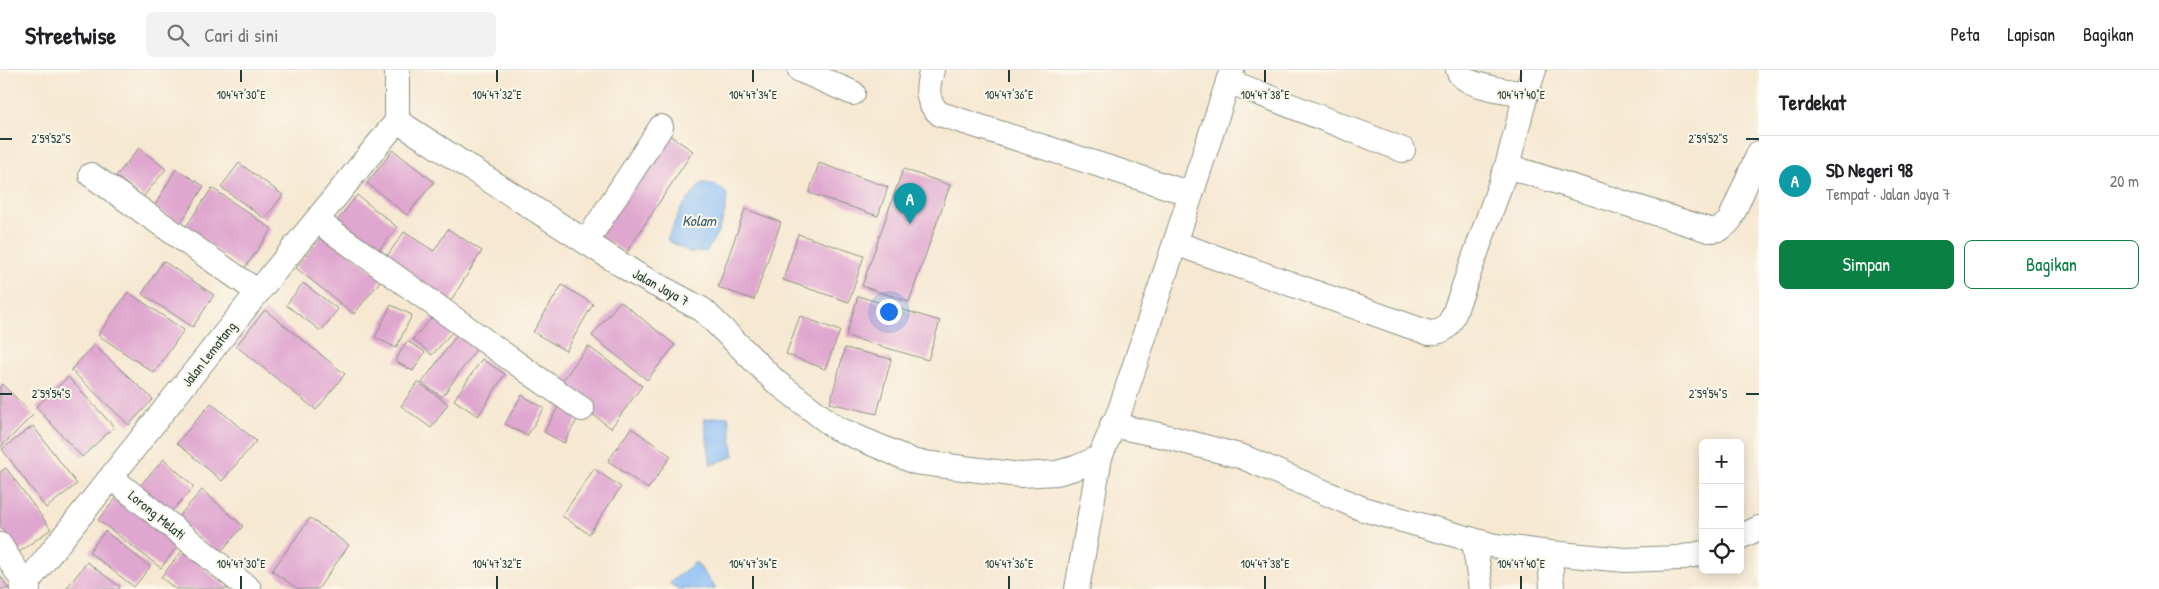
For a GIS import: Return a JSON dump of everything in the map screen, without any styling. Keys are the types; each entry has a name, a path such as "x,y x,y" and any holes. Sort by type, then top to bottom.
{"street":[{"path":"397,70 398,120"},
{"path":"800,70 853,93"},
{"path":"932,70 928,95 932,108 940,114 1191,194"},
{"path":"1458,70 1459,75 1467,81 1526,94"},
{"path":"1175,243 1429,333 1437,332 1449,326 1452,320 1507,166 1534,70"},
{"path":"1077,589 1100,457 1120,410 1230,75 1403,150"},
{"name":"Jalan Lematang","path":"25,588 258,292 398,120"},
{"name":"Jalan Jaya 7","path":"398,120 636,274 703,310 776,381 836,428 915,462 1020,474 1067,470 1100,457"},
{"path":"586,242 661,126"},
{"path":"1507,166 1709,230 1716,230 1723,228 1730,220 1759,153"},
{"path":"91,175 258,292"},
{"path":"317,221 413,288 502,355 582,409"},
{"path":"1112,425 1164,436 1243,457 1363,509 1495,546 1625,560 1679,558 1699,554"},
{"name":"Lorong Melati","path":"112,478 249,589"},
{"path":"1744,535 1759,528"},
{"path":"1474,540 1482,589"},
{"path":"0,545 25,588"},
{"path":"1550,553 1552,589"}],"water":[{"name":"Kolam","path":"702,183 715,184 727,194 725,210 718,231 707,251 691,253 667,240 681,208"},
{"path":"728,416 734,456 711,465 704,419"},
{"path":"696,562 716,589 678,589 669,583"}],"building":[{"path":"666,133 693,151 626,253 599,235"},
{"path":"139,148 166,169 143,197 116,176"},
{"path":"393,150 434,182 407,215 367,183"},
{"path":"239,163 283,195 265,219 221,187"},
{"path":"819,163 888,187 878,216 809,193"},
{"path":"176,169 204,186 181,223 154,207"},
{"path":"903,169 950,185 909,302 862,286"},
{"path":"212,188 272,229 244,269 185,228"},
{"path":"357,195 397,227 374,257 333,226"},
{"path":"745,209 781,222 754,300 718,287"},
{"path":"448,229 482,251 450,302 385,259 404,232 434,251"},
{"path":"325,233 382,279 354,314 296,268"},
{"path":"798,234 864,256 849,302 783,280"},
{"path":"163,261 214,295 193,327 142,294"},
{"path":"303,283 338,309 321,331 286,305"},
{"path":"562,285 593,304 566,351 533,332"},
{"path":"128,292 184,330 154,373 98,335"},
{"path":"858,296 940,321 928,360 846,336"},
{"path":"620,301 675,345 647,380 592,336"},
{"path":"391,305 412,315 396,348 375,337"},
{"path":"265,310 345,374 316,410 236,346"},
{"path":"435,314 454,330 432,355 413,339"},
{"path":"800,316 840,331 825,369 786,354"},
{"path":"458,333 478,347 442,397 422,383"},
{"path":"407,341 425,352 413,371 395,361"},
{"path":"94,345 153,399 129,425 71,370"},
{"path":"588,346 642,386 611,428 557,388"},
{"path":"845,348 891,359 877,414 830,403"},
{"path":"482,359 505,374 478,416 454,400"},
{"path":"68,377 114,427 82,457 36,407"},
{"path":"418,382 448,404 431,428 401,406"},
{"path":"2,384 33,415 0,448 0,386"},
{"path":"522,395 544,408 527,436 505,424"},
{"path":"562,400 582,411 564,443 544,432"},
{"path":"211,403 256,441 222,481 177,443"},
{"path":"33,426 77,484 46,508 2,449"},
{"path":"631,428 671,456 648,489 608,461"},
{"path":"164,459 194,487 167,516 137,489"},
{"path":"6,468 51,529 19,552 0,526 0,472"},
{"path":"594,469 621,487 589,534 562,516"},
{"path":"202,490 243,526 219,554 177,518"},
{"path":"117,497 179,544 161,568 98,520"},
{"path":"310,518 349,545 318,589 298,589 272,571"},
{"path":"105,531 150,567 134,587 89,552"},
{"path":"182,551 229,589 175,589 161,577"},
{"path":"87,562 120,587 119,589 66,589"},
{"path":"0,575 9,589 0,589"}],"place":[{"name":"SD Negeri 98","path":"910,224"}]}
